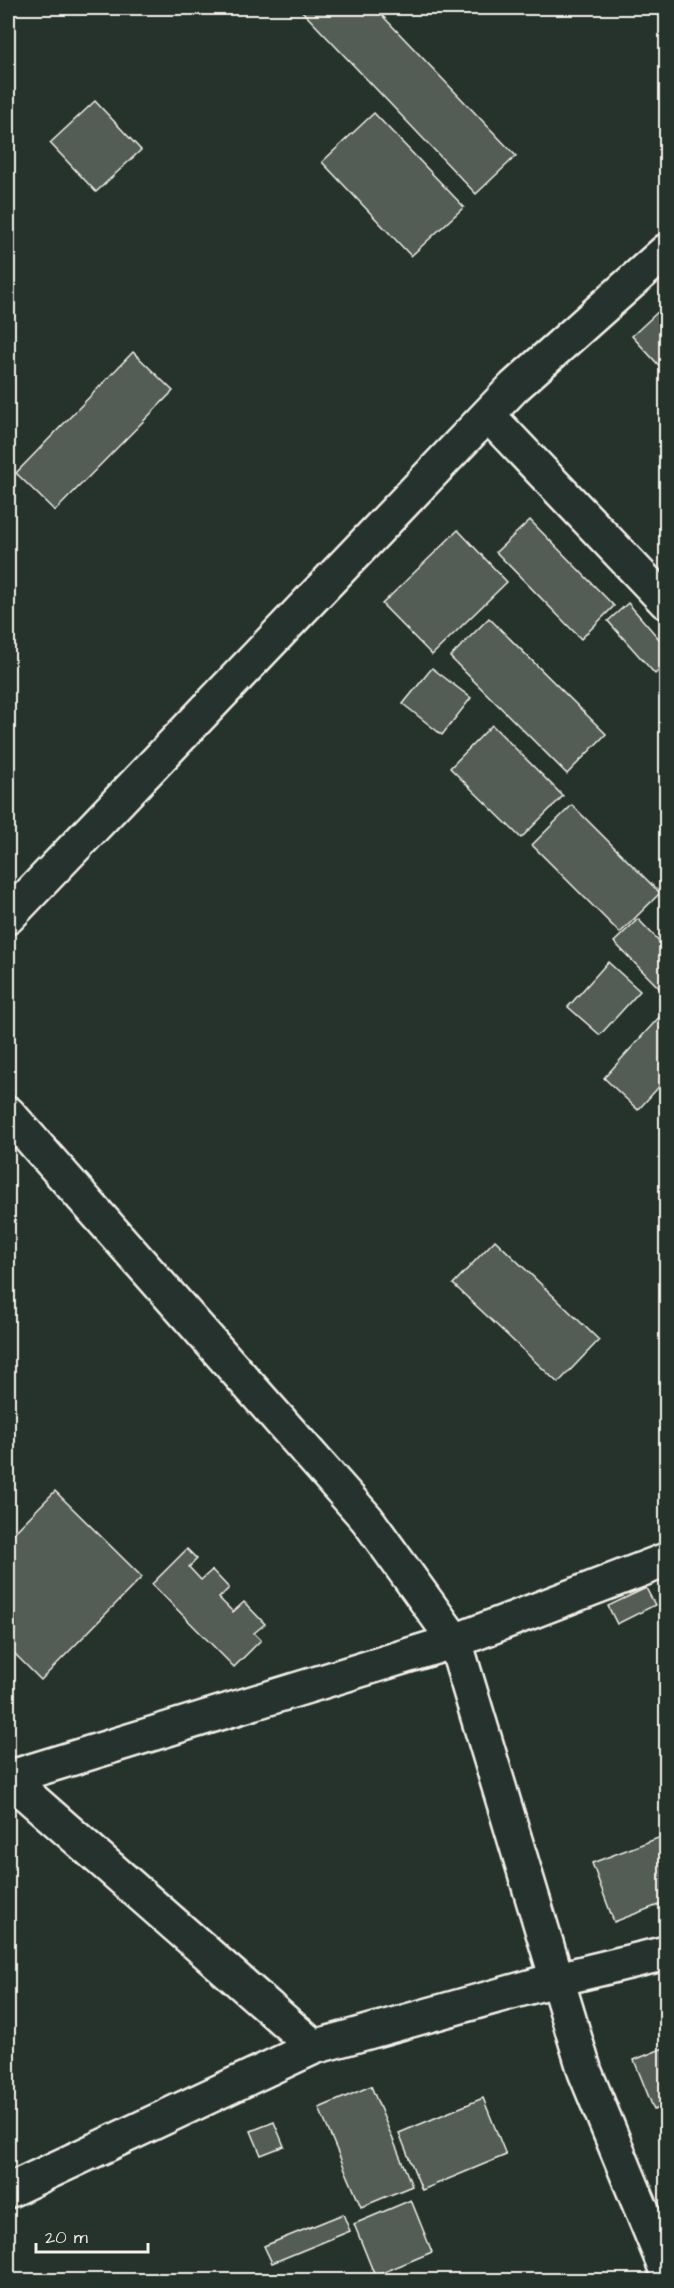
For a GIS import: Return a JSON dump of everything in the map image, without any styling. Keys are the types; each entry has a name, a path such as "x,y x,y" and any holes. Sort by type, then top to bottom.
{"street":[{"path":"8,917 514,387 666,251"},
{"path":"488,415 666,602"},
{"path":"8,1113 367,1519 455,1641 585,2072 666,2270"},
{"path":"8,1778 455,1641 666,1560"},
{"path":"8,1778 314,2046"},
{"path":"8,2191 314,2046 558,1979 666,1953"}],"building":[{"path":"299,8 375,8 516,156 476,194"},
{"path":"95,101 141,150 96,192 50,143"},
{"path":"374,113 464,207 411,256 322,162"},
{"path":"663,307 666,311 666,373 632,336"},
{"path":"133,352 173,391 55,511 16,473"},
{"path":"530,520 614,606 581,639 496,552"},
{"path":"458,530 507,582 432,655 382,604"},
{"path":"628,603 666,647 666,664 655,674 608,621"},
{"path":"489,618 606,734 567,774 450,657"},
{"path":"432,668 471,698 442,735 403,704"},
{"path":"492,725 563,796 521,838 450,768"},
{"path":"572,805 660,893 620,933 532,845"},
{"path":"638,919 666,948 666,995 614,942"},
{"path":"608,962 640,991 600,1035 568,1007"},
{"path":"662,1014 666,1018 666,1079 638,1110 604,1078"},
{"path":"495,1240 599,1340 558,1383 453,1284"},
{"path":"55,1491 142,1577 41,1680 8,1647 8,1539"},
{"path":"187,1549 197,1559 189,1567 201,1580 212,1570 229,1588 219,1598 233,1612 244,1602 265,1624 254,1633 261,1640 234,1667 152,1584"},
{"path":"646,1588 655,1605 617,1624 608,1606"},
{"path":"666,1835 666,1902 614,1922 592,1863"},
{"path":"666,2047 666,2105 654,2110 634,2060"},
{"path":"371,2086 412,2186 361,2207 319,2108"},
{"path":"483,2098 506,2155 422,2190 399,2133"},
{"path":"274,2122 284,2146 261,2155 251,2131"},
{"path":"411,2200 432,2252 375,2276 354,2224"},
{"path":"343,2214 350,2231 272,2263 264,2246"}]}
